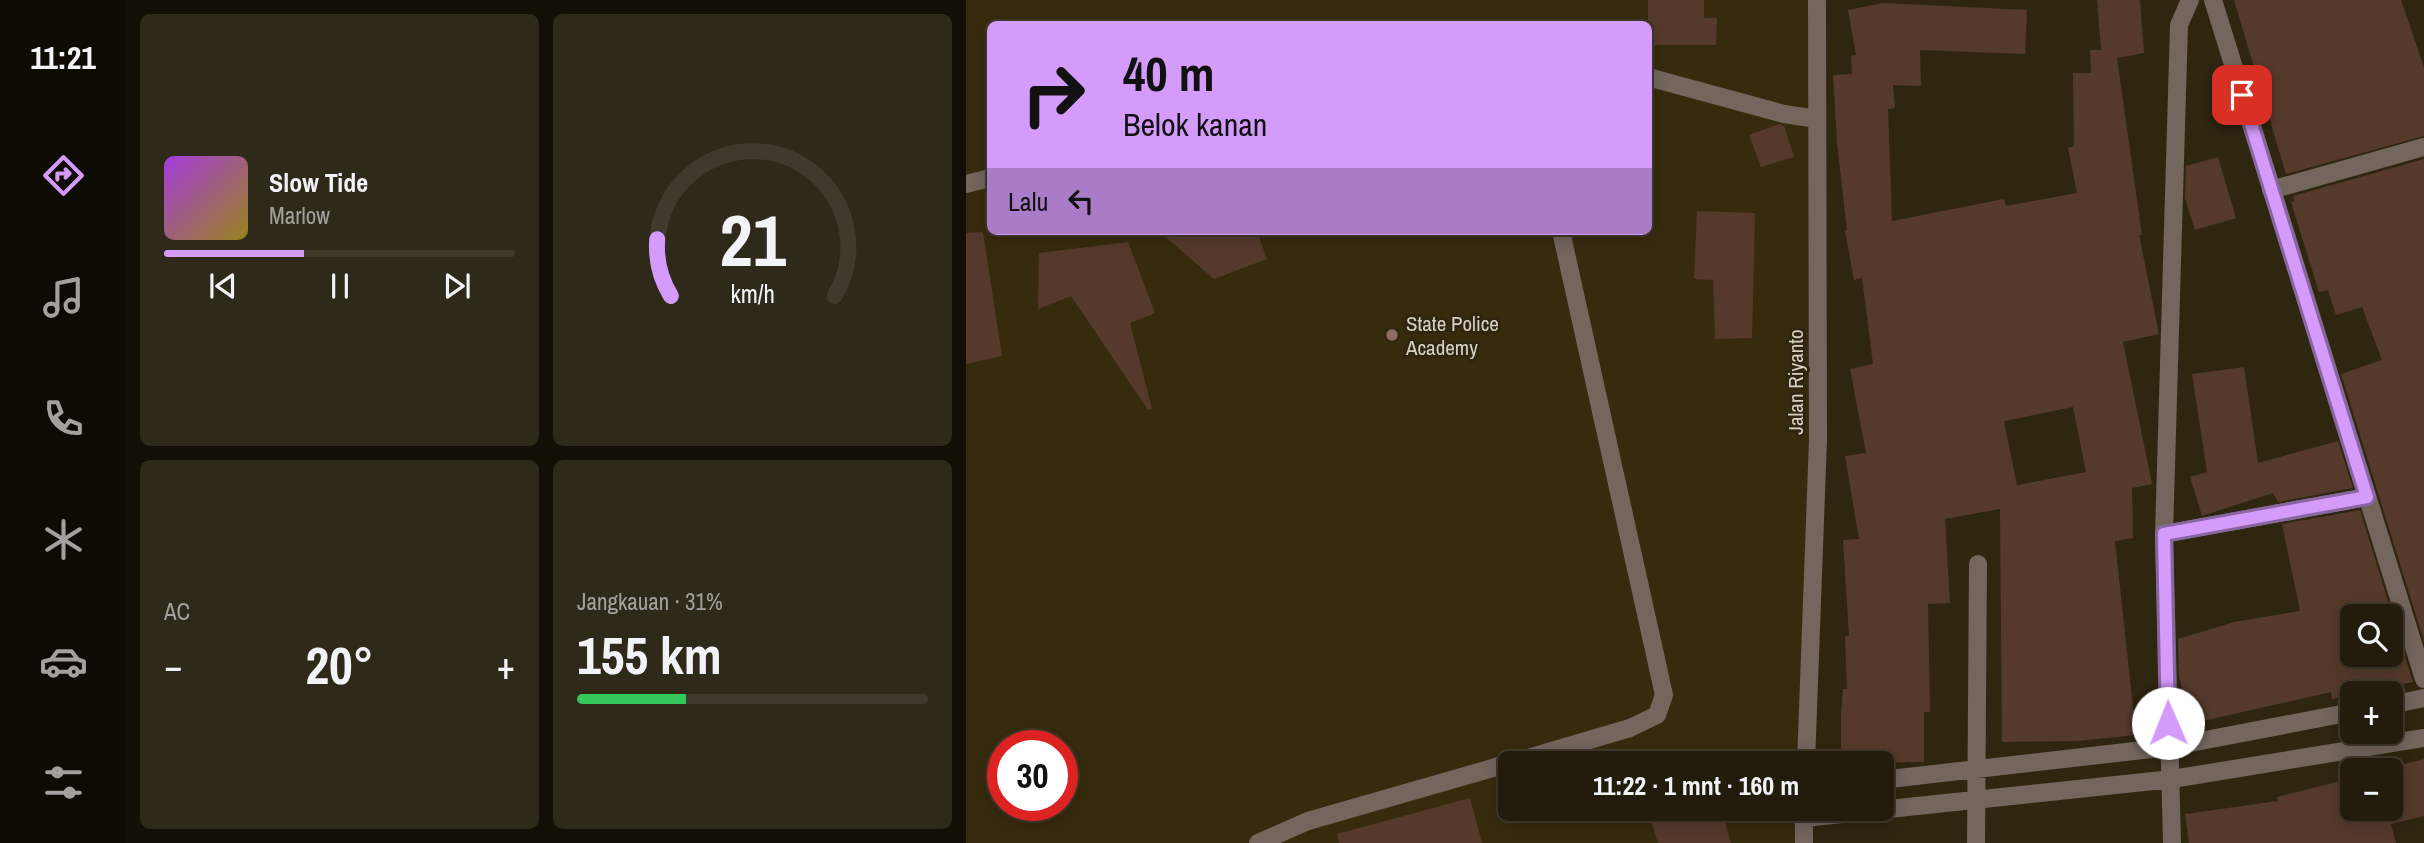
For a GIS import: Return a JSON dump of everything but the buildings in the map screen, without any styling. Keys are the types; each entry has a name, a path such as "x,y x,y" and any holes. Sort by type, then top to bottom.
{"street":[{"name":"Jalan Riyanto","path":"1806,751 1818,440 1817,0"},
{"path":"2172,843 2164,534 2179,25 2190,0"},
{"path":"2213,0 2424,679"},
{"path":"1652,78 1784,114 1818,119"},
{"path":"2271,190 2424,147"},
{"path":"966,184 987,179"},
{"path":"1552,751 1630,728 1657,715 1664,695 1562,235"},
{"path":"2164,534 2367,497"},
{"path":"1976,843 1978,564"},
{"path":"2403,702 2424,698"},
{"path":"1894,779 2169,747 2340,714"},
{"path":"1894,806 2172,779 2424,738"},
{"path":"1258,843 1308,821 1498,767"},
{"path":"1804,821 1804,843"}],"shaded area":[{"name":"State Police Academy","path":"966,0 1817,0 1806,751 1498,751 1498,821 1804,821 1804,843 966,843"}],"place":[{"name":"State Police Academy","path":"1392,335"}],"route":[{"path":"2168,723 2164,534 2367,497 2242,95"}]}
